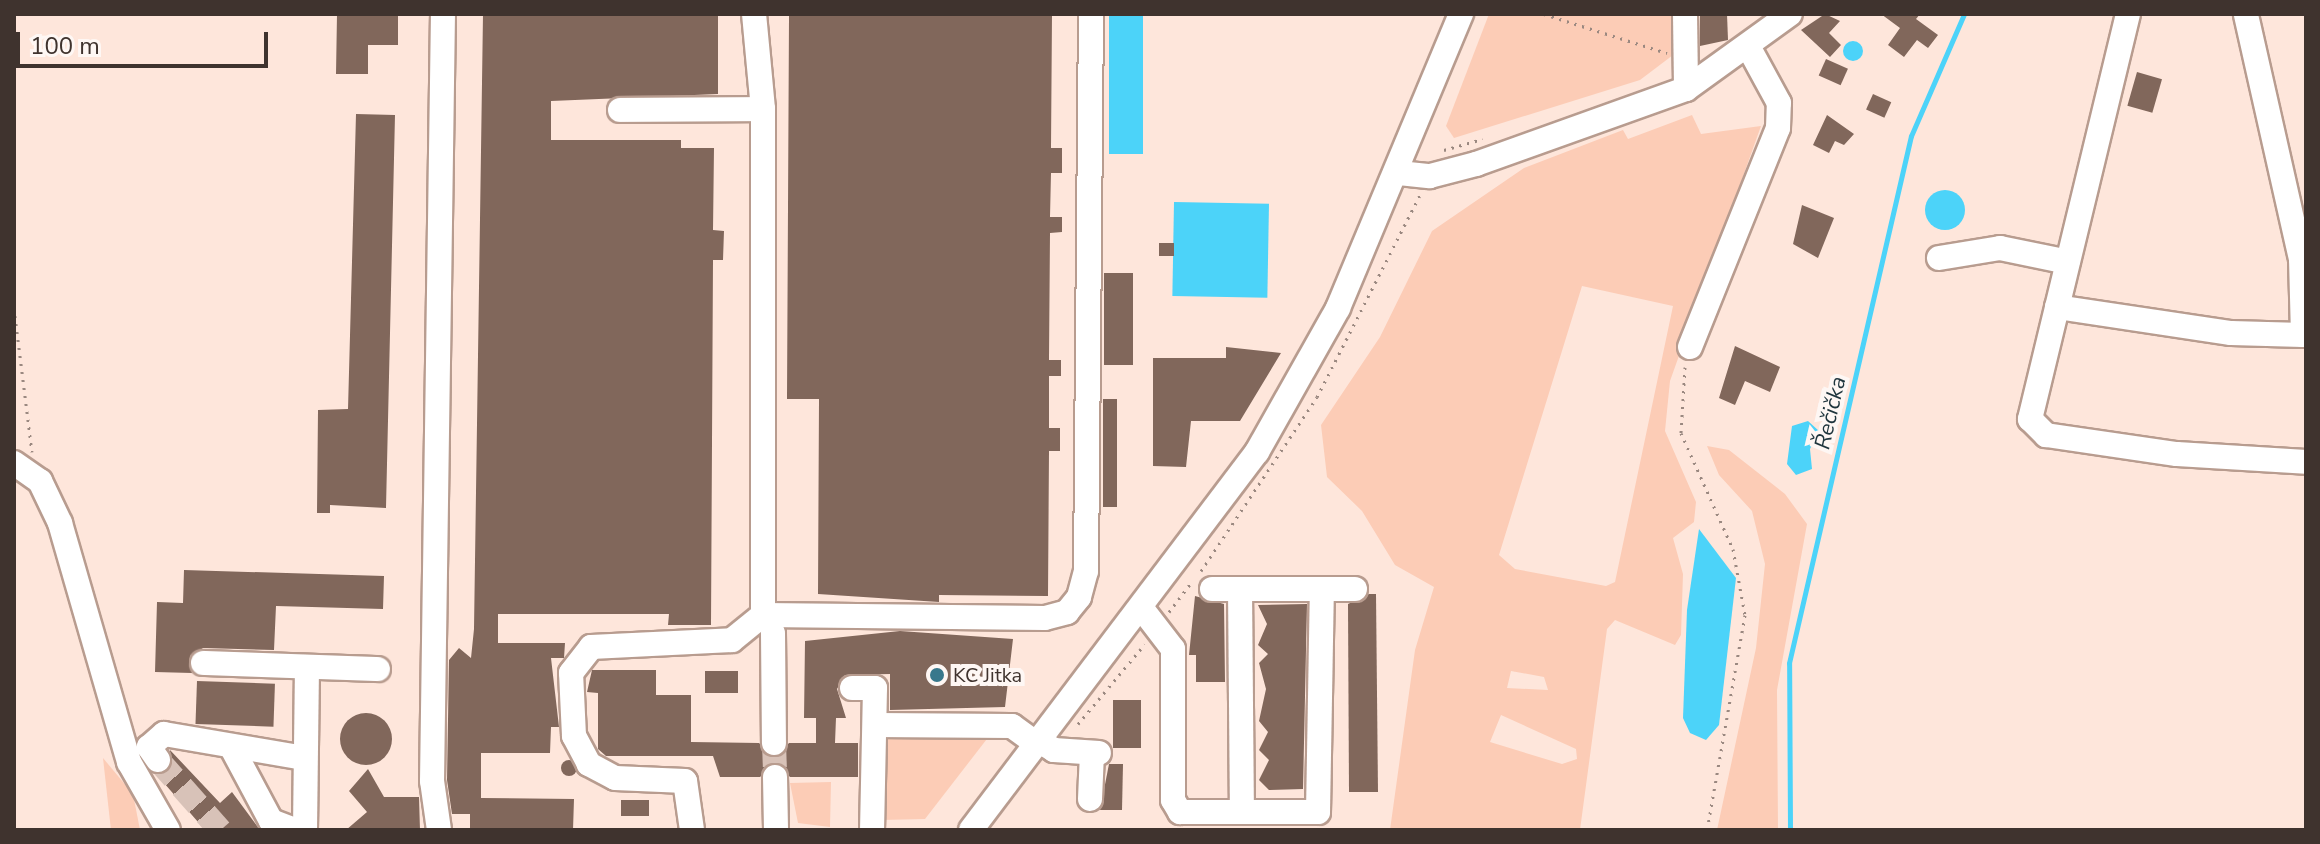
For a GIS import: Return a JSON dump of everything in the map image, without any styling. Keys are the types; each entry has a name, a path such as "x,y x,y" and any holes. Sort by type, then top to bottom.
{"street":[{"path":"439,830 432,781 443,14"},
{"path":"754,14 763,109 768,624 774,743"},
{"path":"692,830 685,781 615,778 589,764 574,736 573,667 591,647 732,640 768,624 1045,618 1067,612 1079,597 1086,571 1091,14"},
{"path":"971,830 1152,618 1289,398 1399,173 1461,14"},
{"path":"1685,14 1686,89"},
{"path":"2128,14 2030,419 2046,435 2177,454 2306,462"},
{"path":"2057,307 2231,333 2305,335 2301,259 2246,14"},
{"path":"1399,173 1430,176 1476,164 1686,89 1749,48 1776,19"},
{"path":"1690,347 1778,128 1779,103 1749,48"},
{"path":"620,110 763,109"},
{"path":"1939,258 2000,248 2068,262"},
{"path":"22,467 60,523 129,762 168,830"},
{"path":"1212,589 1355,589"},
{"path":"1240,589 1242,812"},
{"path":"1152,618 1173,649 1173,800 1180,812 1323,807 1322,590"},
{"path":"203,663 378,669"},
{"path":"305,830 307,667"},
{"path":"852,688 875,688 872,830"},
{"path":"875,725 1012,726 1042,745 1095,753 1090,799"},
{"path":"158,760 149,747 164,734 305,758"},
{"path":"232,748 271,821 295,830"},
{"path":"775,777 776,830"}],"path":[{"path":"1544,14 1678,57"},
{"path":"14,308 34,436 22,467"},
{"path":"1690,347 1677,401 1681,433 1733,549 1745,615 1707,830"},
{"path":"1042,745 1152,618"}],"shaded area":[{"path":"1489,14 1675,14 1677,52 1640,80 1454,138 1446,126"},
{"path":"1692,115 1701,134 1761,126 1670,381 1665,431 1696,502 1694,522 1673,538 1683,574 1681,635 1675,645 1615,620 1607,629 1580,830 1390,830 1415,650 1434,587 1395,565 1362,511 1327,477 1321,425 1380,337 1432,231 1524,168 1623,130 1628,139","holes":["1582,286 1673,306 1615,582 1606,586 1515,569 1499,555","1511,671 1544,677 1548,690 1507,688","1501,715 1576,749 1577,759 1562,764 1490,742"]},
{"path":"1707,446 1729,450 1785,494 1807,524 1777,690 1778,830 1717,830 1756,648 1765,564 1752,511 1719,475"},
{"path":"990,735 925,819 881,820 880,736"},
{"path":"103,758 133,794 140,830 111,830"},
{"path":"831,782 830,827 798,823 790,783"}],"water":[{"path":"1109,16 1143,16 1143,154 1109,154"},
{"path":"1853,41 1860,44 1863,51 1860,58 1853,61 1846,58 1843,51 1846,44"},
{"path":"1945,190 1959,196 1965,210 1959,224 1945,230 1931,224 1925,210 1931,196"},
{"path":"1174,202 1269,204 1267,298 1172,296"},
{"path":"1808,421 1819,431 1810,449 1812,469 1796,475 1787,464 1792,426"},
{"path":"1699,529 1736,578 1719,725 1706,740 1690,733 1683,718 1687,610"}],"building":[{"path":"337,14 398,14 398,45 368,45 368,74 336,74"},
{"path":"483,14 718,14 718,94 551,101 551,140 681,140 681,148 714,148 713,230 724,231 723,260 713,260 711,625 668,625 669,614 498,614 498,643 565,643 564,658 551,658 559,727 551,727 550,753 481,753 481,798 574,799 573,830 470,830 470,814 452,814 447,780 449,660 459,648 471,658 474,629"},
{"path":"1052,14 1051,148 1062,148 1062,173 1051,173 1050,217 1062,217 1062,232 1050,233 1049,360 1061,360 1061,376 1049,376 1049,428 1060,428 1060,451 1049,451 1048,596 939,595 939,602 818,594 819,399 787,399 789,16"},
{"path":"1700,14 1727,14 1728,40 1700,46"},
{"path":"1825,14 1840,21 1829,33 1841,45 1830,57 1801,30"},
{"path":"1881,14 1920,14 1916,19 1938,35 1928,48 1917,40 1904,57 1888,45 1900,28"},
{"path":"1826,59 1848,69 1841,85 1819,75"},
{"path":"2137,72 2162,79 2152,113 2127,106"},
{"path":"1873,94 1891,102 1884,118 1866,110"},
{"path":"356,114 395,115 386,508 330,505 330,513 317,513 318,410 348,409"},
{"path":"1827,115 1854,134 1844,145 1835,141 1829,153 1813,145"},
{"path":"1802,205 1834,218 1818,258 1793,244"},
{"path":"1159,243 1174,243 1174,256 1159,256"},
{"path":"1104,273 1133,273 1133,365 1104,365"},
{"path":"1735,346 1780,367 1770,392 1745,381 1735,405 1719,398"},
{"path":"1226,347 1281,353 1240,421 1191,421 1186,467 1153,466 1153,358 1226,358"},
{"path":"1103,399 1117,399 1117,507 1103,507"},
{"path":"184,570 384,576 383,609 276,606 274,650 203,648 190,656 192,673 155,672 157,602 183,603"},
{"path":"1376,594 1378,792 1349,792 1348,604"},
{"path":"1195,596 1224,604 1225,682 1196,682 1196,655 1189,655"},
{"path":"1307,604 1303,789 1269,790 1259,780 1269,760 1259,750 1268,732 1259,721 1266,689 1259,663 1268,654 1258,645 1267,624 1258,605"},
{"path":"900,631 1013,639 1005,707 890,710 890,674 845,675 837,689 846,718 836,718 835,743 858,743 858,777 790,777 776,762 760,777 720,777 713,756 606,756 598,749 598,693 587,692 592,670 656,670 656,695 691,695 691,742 759,743 775,758 789,743 816,743 816,718 804,718 805,641"},
{"path":"705,671 738,671 738,693 705,693"},
{"path":"197,681 275,684 273,727 195,724"},
{"path":"1113,700 1141,700 1141,748 1113,748"},
{"path":"366,713 384,721 392,739 384,757 366,765 348,757 340,739 348,721"},
{"path":"170,750 220,803 232,792 260,830 205,830 157,775 171,767"},
{"path":"569,760 577,768 569,776 561,768"},
{"path":"1109,764 1123,764 1122,810 1100,810"},
{"path":"368,769 384,797 419,797 420,830 346,830 367,812 349,791"},
{"path":"621,800 649,800 649,816 621,816"}],"waterway":[{"name":"Řečička","path":"1790,830 1789,663 1911,136 1964,14"}],"tunnel":[{"path":"774,743 775,777"},
{"path":"158,760 220,830"}],"place":[{"name":"KC Jitka","path":"937,675"}]}
